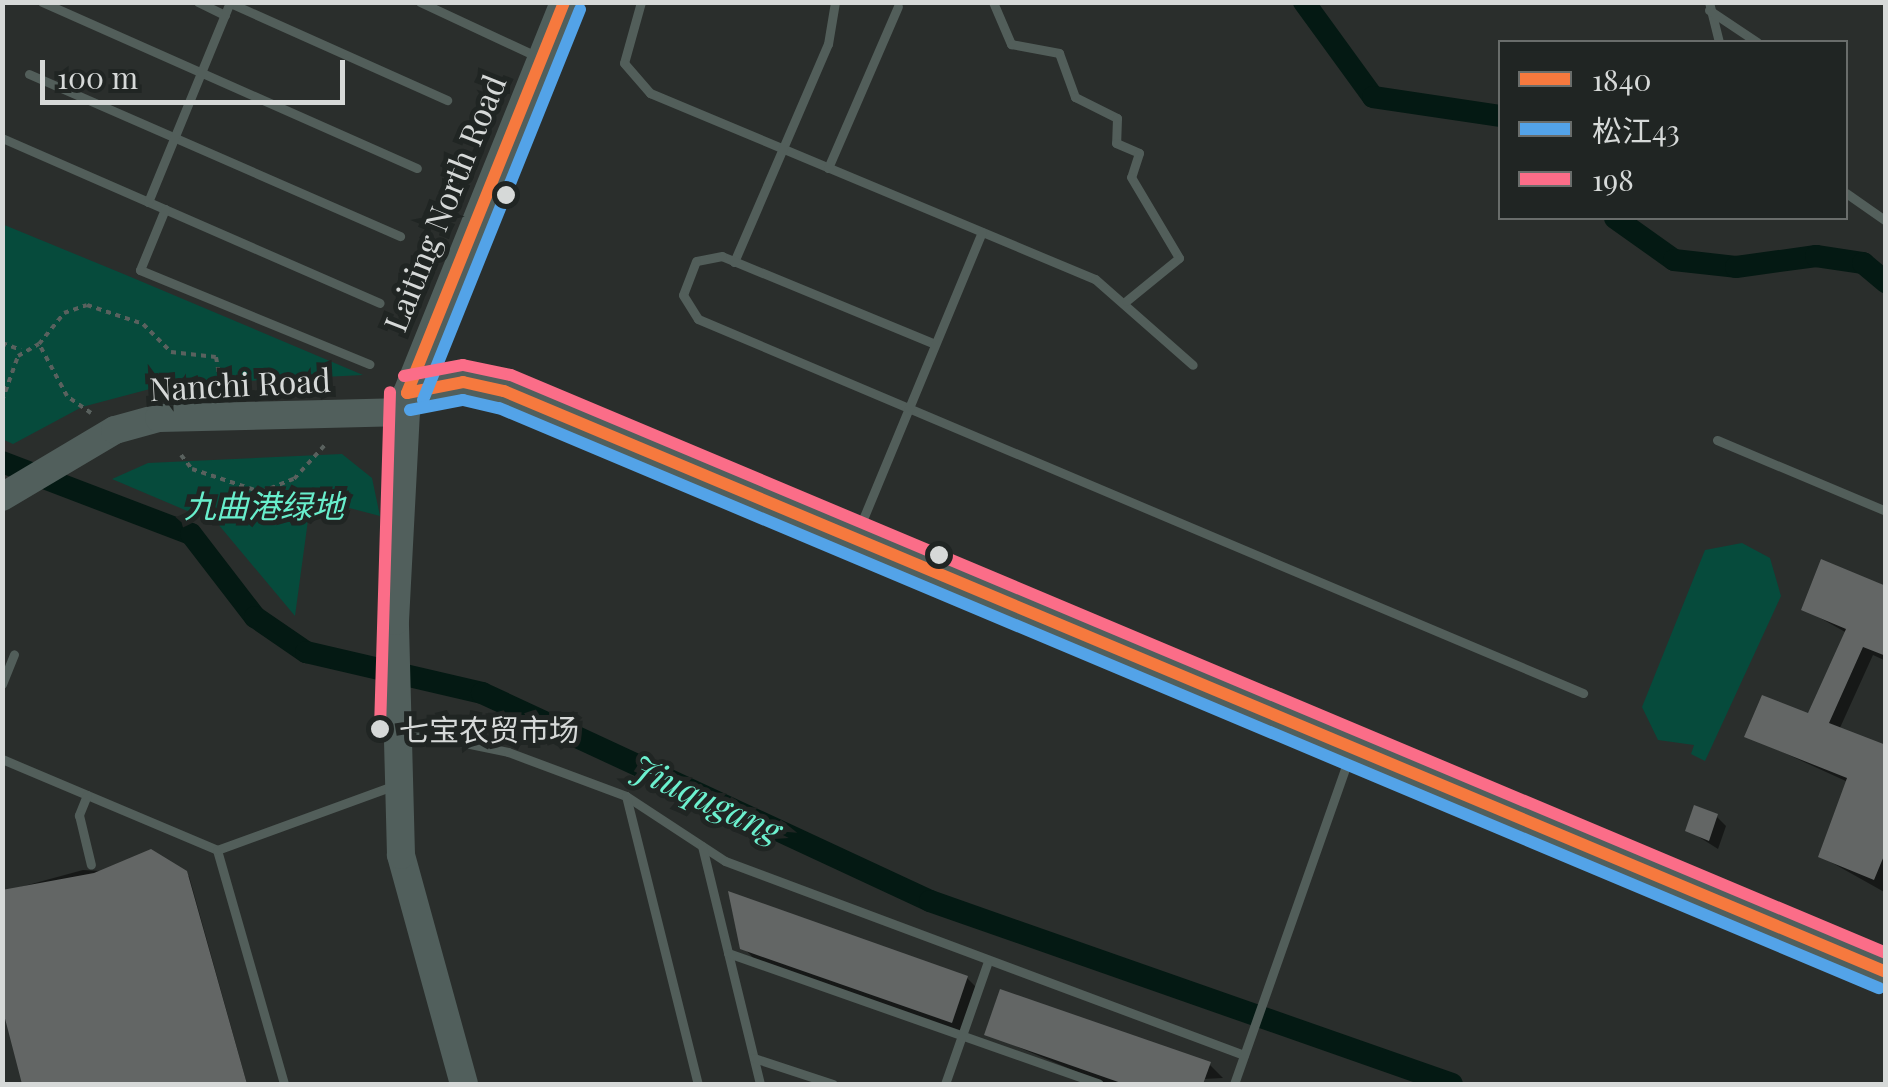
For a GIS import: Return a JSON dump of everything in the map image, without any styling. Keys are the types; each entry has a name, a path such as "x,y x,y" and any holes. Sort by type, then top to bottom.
{"street":[{"name":"Laiting North Road","path":"464,1084 400,855 394,621 407,403 564,2"},
{"name":"Nanchi Road","path":"2,520 30,497 14,488 68,453 159,418 407,403 462,382 504,390 1886,972"}],"lane":[{"path":"42,2 416,168"},
{"path":"198,2 225,15"},
{"path":"420,2 540,58"},
{"path":"641,2 624,45 632,79 783,149 982,232 1126,301 1194,365"},
{"path":"992,2 1011,44 1059,52 1075,97 1118,118 1116,143 1139,153 1131,177 1178,258 1126,301"},
{"path":"148,202 230,3 448,100"},
{"path":"734,262 783,149 833,4"},
{"path":"828,168 898,6"},
{"path":"1709,6 1718,40"},
{"path":"1709,6 1754,40"},
{"path":"29,74 400,236"},
{"path":"2,138 379,302"},
{"path":"1848,194 1886,221"},
{"path":"164,209 140,270 370,364"},
{"path":"855,538 982,232"},
{"path":"935,344 734,262 708,254 696,261 686,309 909,408 1583,693"},
{"path":"1717,440 1886,511"},
{"path":"2,684 14,654"},
{"path":"397,717 508,752 626,796 702,846 987,964 1245,1052"},
{"path":"1234,1084 1353,748"},
{"path":"2,759 218,850 399,784"},
{"path":"87,795 79,815 91,866"},
{"path":"626,796 698,1084"},
{"path":"702,846 760,1084"},
{"path":"218,850 284,1084"},
{"path":"728,954 1099,1084"},
{"path":"945,1084 987,964"},
{"path":"754,1058 833,1084"}],"path":[{"path":"2,343 23,351 40,344 64,314 101,308 143,324 171,352 216,358 221,386"},
{"path":"40,344 67,396 92,414"},
{"path":"2,401 23,351"},
{"path":"234,522 261,492 294,479 324,446"},
{"path":"180,455 192,469 261,492"}],"green space":[{"path":"2,224 363,375 165,385 82,407 13,444 2,439"},
{"name":"九曲港绿地","path":"342,454 372,478 380,516 311,498 295,616 218,524 112,479 148,463"},
{"path":"1742,543 1770,558 1781,596 1705,761 1691,754 1694,745 1658,740 1642,707 1705,550"}],"building":[{"path":"1821,559 1886,586 1886,656 1863,647 1829,723 1886,745 1886,851 1874,880 1818,857 1847,778 1744,737 1762,695 1808,713 1846,629 1801,610"},
{"path":"1694,805 1718,814 1709,841 1685,831"},
{"path":"151,849 187,871 247,1084 22,1084 2,1007 2,890 94,873"},
{"path":"728,891 968,976 952,1023 740,949"},
{"path":"1000,989 1211,1062 1203,1084 1124,1084 984,1035"}],"waterway":[{"path":"1304,2 1373,97 1498,116"},
{"path":"1618,220 1674,260 1736,267 1816,256 1863,263 1886,282"},
{"name":"Jiuqugang","path":"2,462 191,534 255,617 306,652 482,693 930,901 1452,1084"}],"transit line":[{"name":"1840","path":"407,393 564,2"},
{"name":"松江43","path":"423,400 580,9"},
{"name":"198","path":"404,376 463,365 511,375 1886,953"},
{"name":"1840","path":"407,393 463,382 504,391 1886,972"},
{"name":"198","path":"380,729 390,392"},
{"name":"松江43","path":"410,410 463,400 499,408 1879,988"}],"place":[{"name":"七宝农贸市场","path":"380,729"}]}
